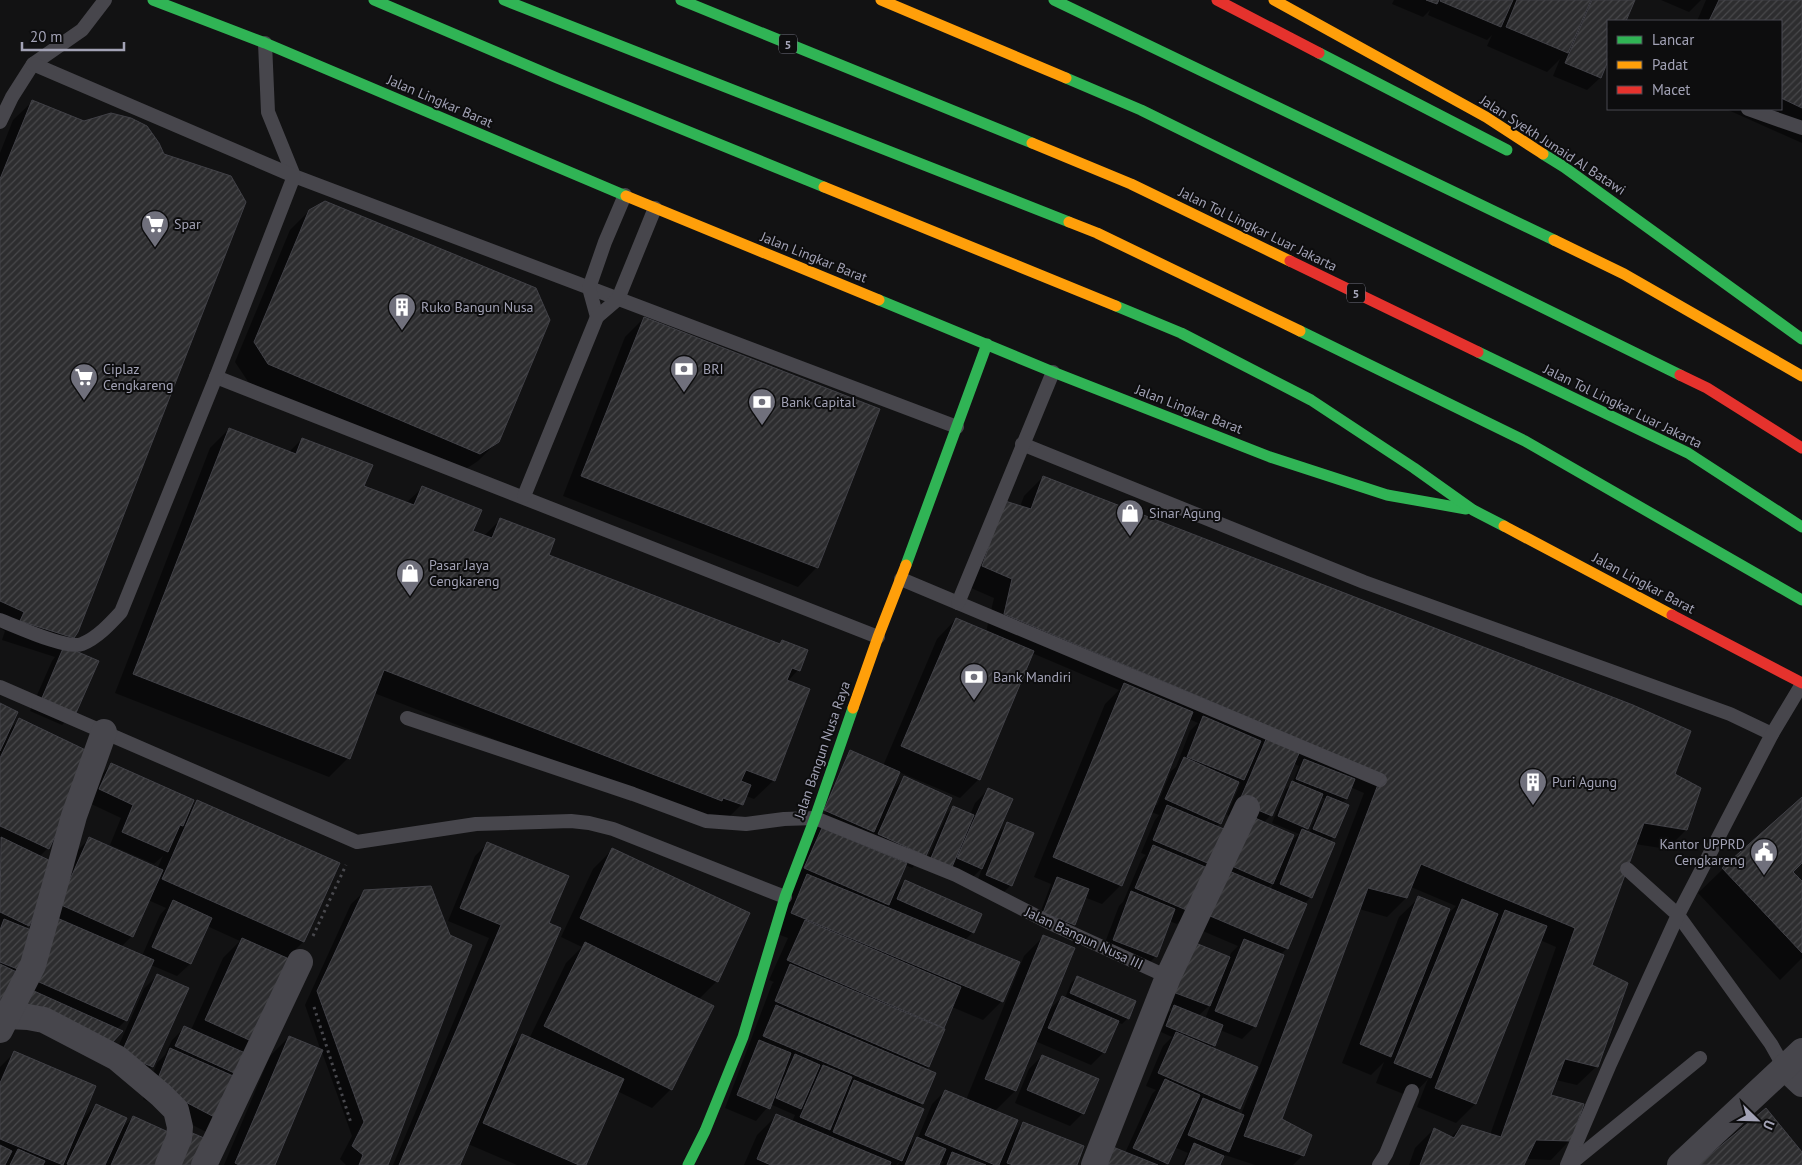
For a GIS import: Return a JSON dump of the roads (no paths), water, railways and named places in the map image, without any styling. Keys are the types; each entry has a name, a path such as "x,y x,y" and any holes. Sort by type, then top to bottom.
{"main road":[{"name":"Jalan Lingkar Barat","path":"153,0 265,43 655,208 1053,372 1270,456 1387,495 1473,510"},
{"name":"Jalan Lingkar Barat","path":"374,0 557,78 1181,333 1311,400 1473,510 1802,683"},
{"path":"504,0 1097,233 1525,441 1802,600"},
{"name":"Jalan Tol Lingkar Luar Jakarta","path":"681,0 1130,184 1679,448 1802,527"},
{"path":"881,0 1150,114 1707,388 1802,448"},
{"path":"1054,0 1624,274 1802,376"},
{"path":"1217,0 1514,154"},
{"name":"Jalan Syekh Junaid Al Batawi","path":"1274,0 1486,117 1564,167 1802,339"},
{"path":"1566,183 1663,238"},
{"name":"Jalan Bangun Nusa Raya","path":"688,1165 705,1131 743,1037 785,897 815,818 878,637 901,580 987,344"}],"street":[{"path":"3,1023 33,965 74,816 104,732"},
{"path":"1094,1165 1168,976 1247,808"},
{"path":"204,1165 300,962"},
{"path":"3,1023 28,1017 44,1020 117,1058 161,1095 176,1110 180,1127 179,1138 168,1165"},
{"path":"1680,1165 1796,1068"}],"lane":[{"path":"0,122 12,96 33,64 82,30 105,0"},
{"path":"0,620 61,643 80,645 104,629 121,612 216,377 294,176 268,112 265,43"},
{"path":"33,64 294,176 957,427"},
{"path":"1751,110 1802,128"},
{"path":"597,317 589,288 605,242 625,195"},
{"path":"524,496 597,317 618,298 655,208"},
{"path":"958,603 1053,372"},
{"path":"216,377 524,496 878,637"},
{"path":"1022,444 1364,582 1730,714 1772,734"},
{"path":"901,580 1380,780"},
{"path":"1568,1165 1610,1064 1678,915 1772,734 1802,683"},
{"path":"0,687 357,842 476,824 589,822 613,829 785,897"},
{"path":"407,718 633,794 706,821 746,824 784,819 815,818"},
{"name":"Jalan Bangun Nusa III","path":"815,818 956,876 1052,924 1168,976"},
{"path":"1627,869 1678,915 1772,1044 1796,1068"},
{"path":"1568,1165 1700,1058"},
{"path":"1379,1165 1386,1154 1412,1091"}],"place":[{"name":"Spar","path":"155,248"},
{"name":"Ruko Bangun Nusa","path":"402,331"},
{"name":"BRI","path":"684,393"},
{"name":"Ciplaz Cengkareng","path":"84,401"},
{"name":"Bank Capital","path":"762,426"},
{"name":"Sinar Agung","path":"1130,537"},
{"name":"Pasar Jaya Cengkareng","path":"410,597"},
{"name":"Bank Mandiri","path":"974,701"},
{"name":"Puri Agung","path":"1533,806"},
{"name":"Kantor UPPRD Cengkareng","path":"1764,876"}]}
